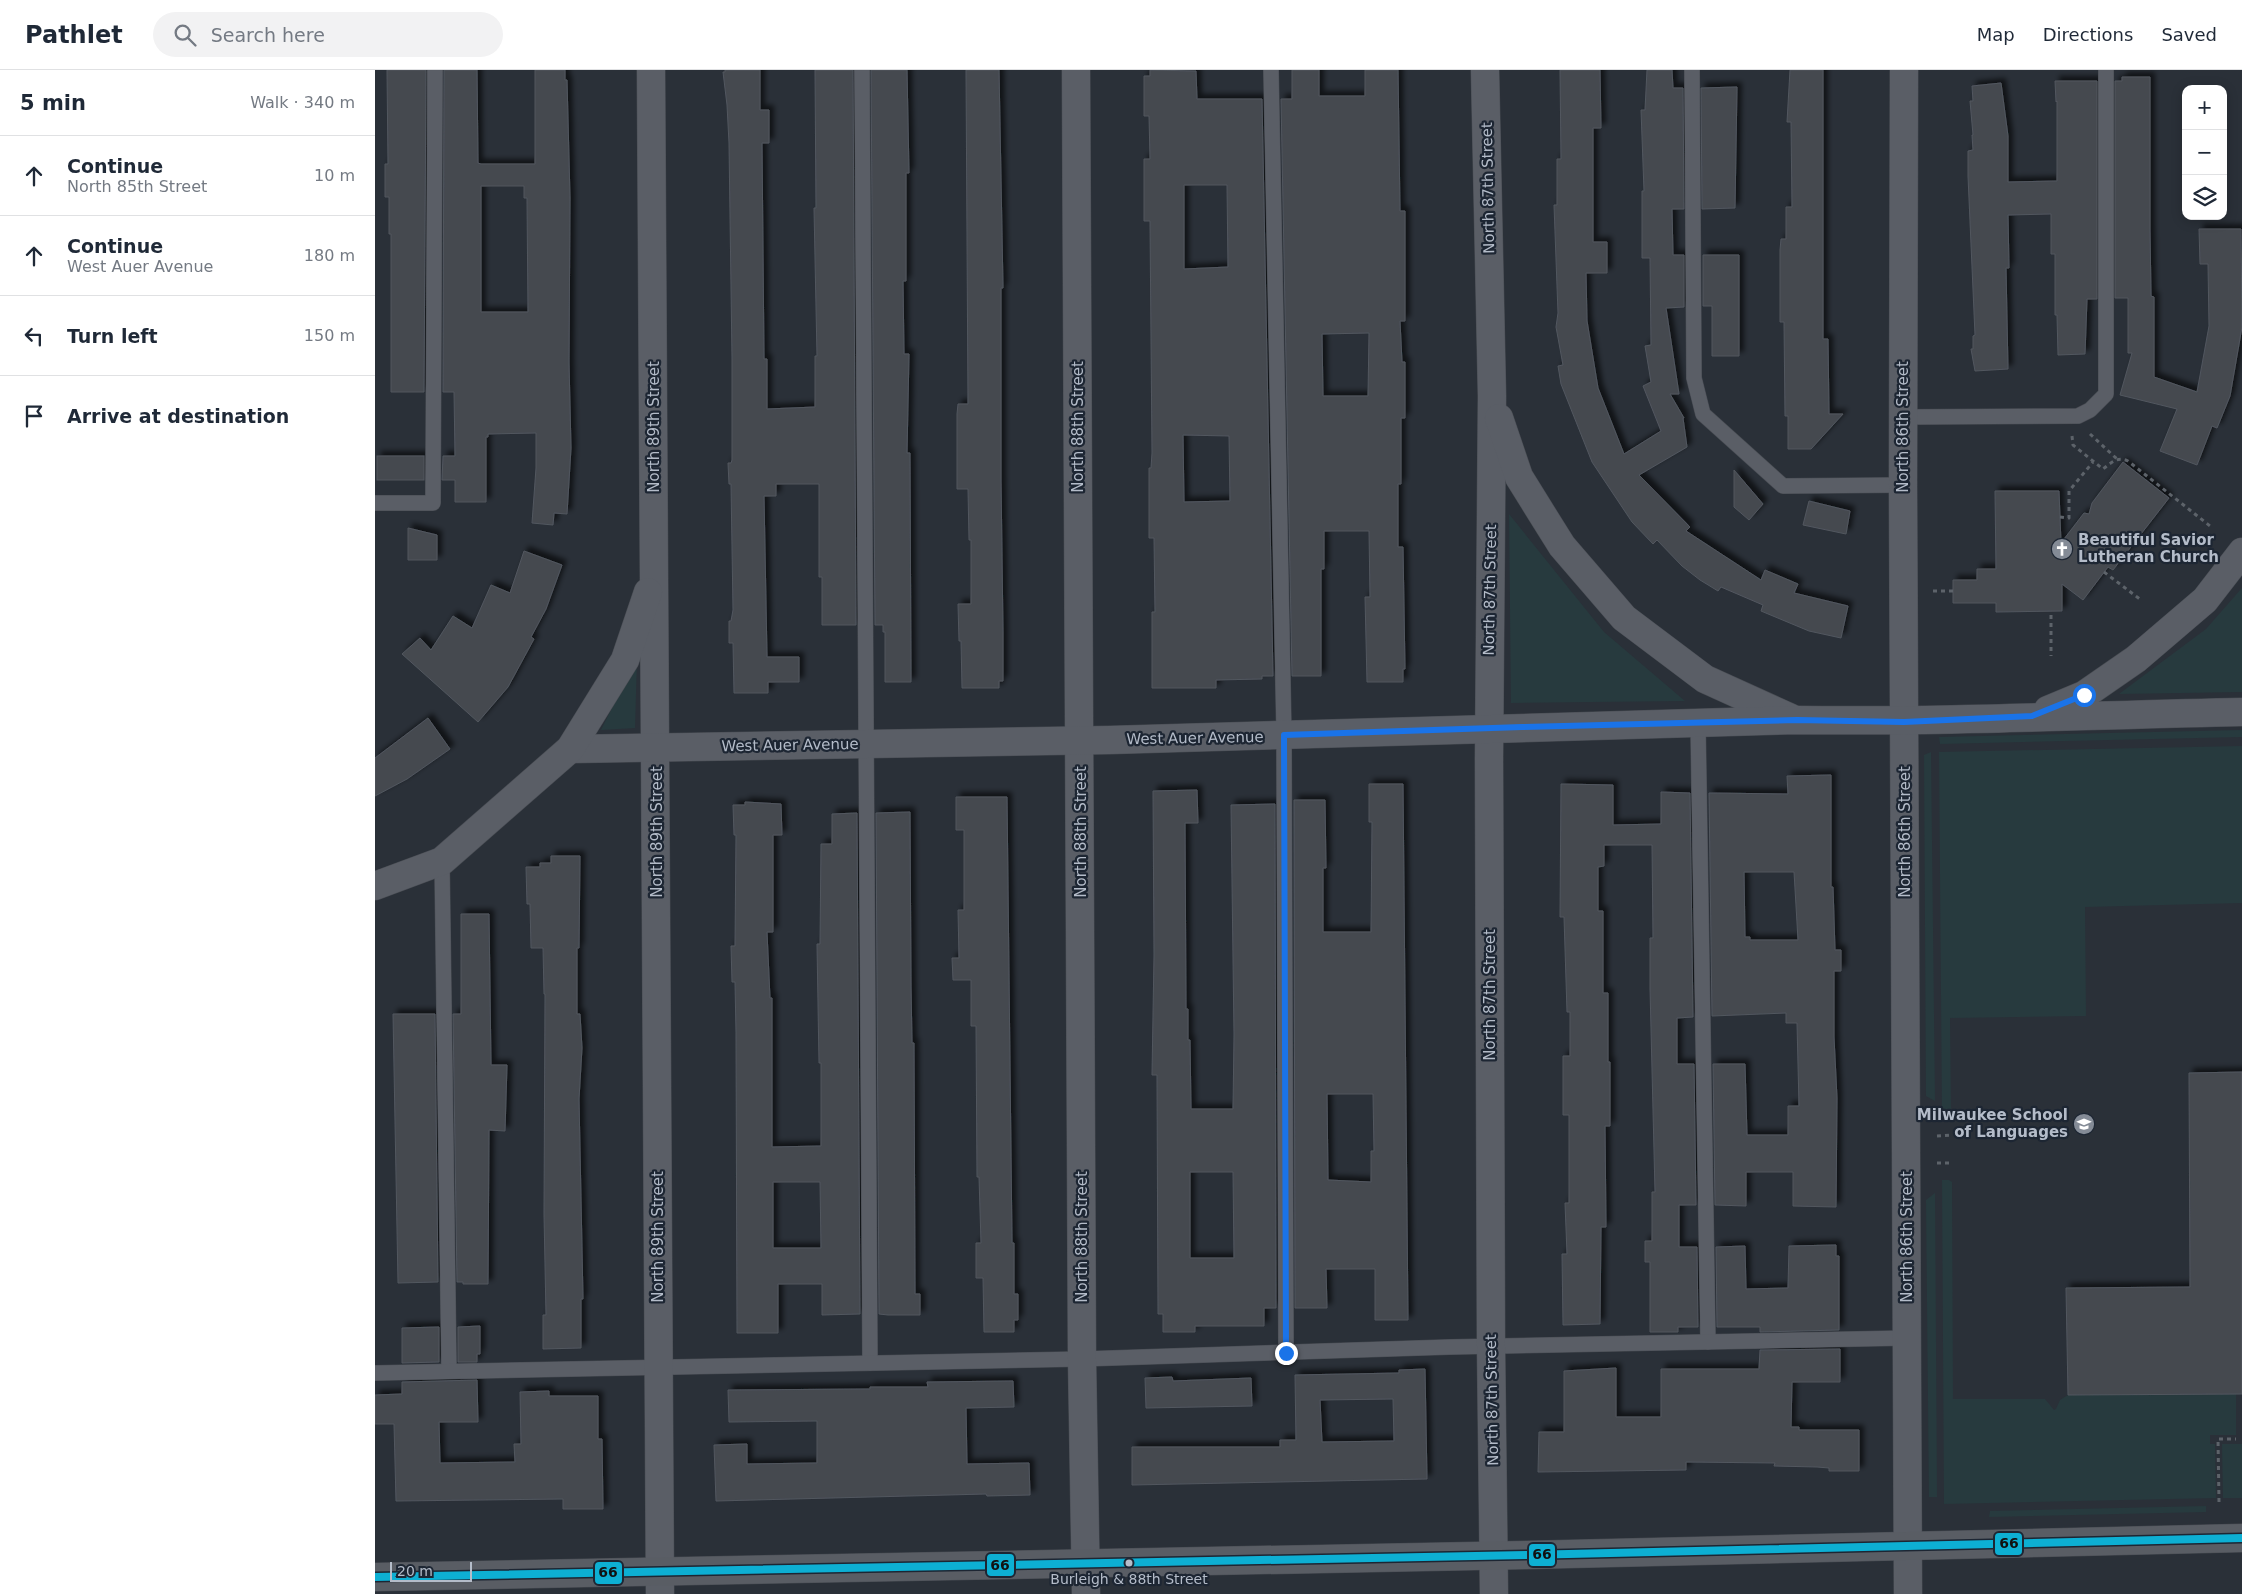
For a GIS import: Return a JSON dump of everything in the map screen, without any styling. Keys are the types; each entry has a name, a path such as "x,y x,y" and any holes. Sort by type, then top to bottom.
{"main road":[{"path":"375,1577 660,1583 1087,1563 2242,1538"}],"street":[{"name":"North 89th Street","path":"651,70 660,1583"},
{"name":"North 88th Street","path":"1076,70 1082,1359 1087,1563 1086,1594"},
{"name":"North 87th Street","path":"1485,70 1492,396 1489,728 1491,1346 1494,1594"},
{"name":"North 86th Street","path":"1904,70 1903,485 1908,1594"},
{"name":"North 87th Street","path":"1492,396 1519,477 1562,546 1624,618 1705,679 1797,720"},
{"path":"2032,716 2084,695 2136,659 2205,600 2242,552"},
{"path":"375,886 443,860 570,749 625,660 655,574"},
{"name":"West Auer Avenue","path":"570,749 1080,740 1797,720 1904,722 2032,716 2242,712"}],"lane":[{"path":"375,502 433,503 435,70"},
{"path":"862,70 870,1363"},
{"path":"1271,70 1284,735 1286,1353"},
{"path":"1692,70 1694,378 1703,414 1783,486 1903,485"},
{"path":"1903,417 2074,416 2090,410 2106,394 2108,385 2106,70"},
{"path":"1698,723 1707,1342"},
{"path":"443,860 449,1371"},
{"path":"375,1372 1082,1359 1491,1346 1907,1338"}],"path":[{"path":"2074,416 2073,445 2103,469 2117,459"},
{"path":"2074,416 2088,433 2117,459 2128,461 2210,526"},
{"path":"2060,517 2069,518 2069,491 2093,462"},
{"path":"2104,572 2141,600"},
{"path":"1933,592 1953,592"},
{"path":"2051,615 2051,656"},
{"path":"1937,1136 1951,1135"},
{"path":"1937,1163 1952,1163"},
{"path":"2219,1502 2218,1439 2236,1439"}],"green space":[{"path":"1509,514 1604,632 1685,701 1511,703"},
{"path":"2242,588 2242,692 2119,694 2206,629"},
{"path":"637,658 635,728 601,730"},
{"path":"2242,730 2242,737 1940,744 1939,737"},
{"path":"2242,746 2242,903 2085,907 2086,1016 1950,1018 1951,1113 1948,1113 1948,1116 1942,1116 1939,752"},
{"path":"1931,752 1935,1101 1926,1096 1924,755"},
{"path":"1942,1180 1952,1182 1953,1399 2045,1399 2054,1410 2060,1400 2068,1395 2236,1394 2236,1435 2210,1435 2210,1444 2215,1444 2216,1498 1944,1504"},
{"path":"1935,1193 1937,1497 1929,1497 1926,1200"},
{"path":"2222,1444 2242,1444 2242,1498 2223,1498"},
{"path":"2206,1506 2206,1512 1989,1517 1990,1511"}],"building":[{"path":"387,70 426,70 424,392 391,392 391,234 389,234 389,197 385,197 385,164 388,164"},
{"path":"444,70 477,70 478,163 535,164 535,70 565,70 565,80 567,80 570,198 569,363 571,448 567,514 554,513 553,525 532,523 536,468 536,433 488,434 488,437 486,437 486,502 455,502 455,480 442,480 443,456 455,456 454,392 443,392","holes":["481,186 524,186 524,198 527,198 528,312 481,312"]},
{"path":"725,70 760,70 760,110 769,110 769,143 762,143 764,359 767,359 767,409 815,407 815,356 817,356 814,208 816,208 815,70 853,70 856,625 822,625 822,577 819,577 819,484 776,484 776,496 764,496 767,657 799,657 799,682 768,682 768,693 734,693 733,643 729,643 729,621 731,621 733,610 731,484 729,484 728,463 731,463 732,460 732,359 729,143 723,72"},
{"path":"871,70 907,70 909,173 906,173 906,281 903,281 904,354 909,354 907,453 910,453 911,682 885,682 885,632 883,632 883,625 875,625"},
{"path":"966,70 999,70 1003,288 1001,288 1001,479 1003,681 999,681 999,688 962,688 961,641 959,641 958,604 971,604 971,540 969,540 968,489 957,489 958,404 968,404"},
{"path":"1150,70 1196,71 1197,99 1262,99 1273,676 1262,676 1262,679 1216,680 1216,688 1152,688 1152,612 1155,612 1154,538 1149,538 1149,468 1151,468 1152,453 1150,221 1144,221 1144,159 1150,159 1149,116 1144,116 1144,76 1150,76","holes":["1184,185 1227,185 1228,267 1184,269","1183,435 1229,436 1230,501 1184,502"]},
{"path":"1292,70 1319,70 1319,96 1365,96 1365,70 1398,70 1400,211 1405,211 1405,321 1400,321 1402,362 1405,362 1405,418 1401,418 1401,484 1398,484 1398,547 1403,547 1405,669 1403,669 1403,682 1367,682 1365,597 1370,597 1369,531 1324,531 1324,569 1321,569 1321,676 1292,676 1281,99 1292,99","holes":["1369,333 1368,396 1323,396 1322,334"]},
{"path":"1560,70 1600,70 1601,128 1593,128 1593,242 1607,242 1607,273 1586,273 1587,321 1598,388 1624,454 1661,431 1643,386 1651,382 1645,346 1651,345 1650,258 1642,258 1642,191 1644,191 1641,110 1645,110 1647,70 1672,70 1673,88 1683,88 1684,209 1672,209 1673,255 1684,255 1684,307 1666,308 1679,394 1670,394 1684,418 1687,447 1639,475 1690,527 1686,531 1761,580 1765,570 1798,584 1794,593 1848,606 1841,638 1809,631 1761,611 1763,605 1721,587 1718,591 1700,580 1682,566 1657,540 1653,544 1632,522 1592,462 1561,384 1558,366 1563,365 1556,327 1558,313 1554,205 1557,205 1557,159 1561,159"},
{"path":"1790,70 1823,70 1823,339 1828,339 1829,414 1843,414 1811,449 1788,449 1788,416 1785,416 1784,322 1780,322 1780,250 1781,239 1786,239 1786,207 1792,207 1791,122 1787,122"},
{"path":"2122,77 2150,77 2150,229 2151,296 2154,297 2154,377 2197,392 2209,326 2208,264 2200,264 2199,229 2241,229 2242,327 2230,396 2217,428 2212,426 2197,465 2160,451 2177,409 2120,395 2132,353 2128,353 2128,298 2115,298 2115,81 2122,81"},
{"path":"2055,81 2097,81 2097,299 2087,299 2085,354 2058,355 2057,315 2055,315 2055,254 2051,254 2051,214 2008,215 2009,268 2006,268 2008,369 1975,371 1971,349 1973,349 1973,336 1975,335 1968,176 1968,151 1973,150 1970,101 1973,101 1972,86 2001,83 2008,136 2008,182 2057,181 2057,101"},
{"path":"1737,87 1735,208 1702,209 1701,88"},
{"path":"1703,255 1739,255 1739,356 1712,356 1712,306 1703,306"},
{"path":"377,456 424,456 424,480 377,480"},
{"name":"Beautiful Savior Lutheran Church","path":"2123,462 2169,498 2113,570 2108,567 2083,600 2062,584 2062,611 1996,612 1996,603 1953,603 1953,580 1977,580 1977,569 1996,569 1995,491 2059,491 2061,543 2084,513 2089,514 2092,503"},
{"path":"1734,470 1763,504 1749,520 1734,507"},
{"path":"1809,501 1850,511 1846,534 1803,525"},
{"path":"408,528 437,535 437,560 408,560"},
{"path":"524,551 562,565 546,609 531,637 534,639 508,687 478,722 402,654 420,638 431,650 453,616 472,628 491,585 510,593"},
{"path":"428,718 450,749 407,779 375,796 375,758"},
{"path":"1831,775 1831,887 1833,887 1835,950 1841,950 1841,971 1834,971 1834,1037 1837,1098 1836,1207 1793,1206 1793,1172 1746,1172 1746,1206 1715,1205 1713,1064 1745,1064 1747,1135 1788,1135 1788,1106 1799,1106 1797,1023 1786,1023 1786,1013 1712,1016 1709,793 1788,794 1787,776","holes":["1744,872 1794,872 1798,940 1750,940 1750,937 1745,937"]},
{"path":"1369,784 1403,784 1408,1320 1375,1320 1375,1269 1326,1269 1327,1308 1295,1308 1294,800 1325,800 1326,868 1323,868 1323,932 1371,932 1372,822 1369,822","holes":["1327,1094 1373,1094 1374,1151 1371,1151 1371,1182 1328,1180"]},
{"path":"1561,784 1613,785 1613,825 1661,824 1661,792 1690,793 1693,1017 1677,1018 1677,1064 1694,1064 1696,1205 1679,1205 1679,1247 1697,1247 1698,1327 1678,1327 1678,1332 1650,1332 1650,1262 1645,1262 1645,1241 1652,1241 1652,1192 1655,1192 1650,988 1650,938 1653,938 1652,845 1604,845 1604,866 1598,867 1598,911 1603,911 1603,993 1608,993 1608,1062 1610,1062 1610,1126 1605,1126 1606,1227 1601,1227 1600,1324 1563,1325 1562,1254 1567,1254 1565,1203 1569,1203 1569,1115 1563,1115 1563,1056 1570,1056 1570,1012 1567,1012 1564,917 1560,917"},
{"path":"1197,790 1198,823 1185,823 1186,1009 1188,1009 1188,1040 1190,1040 1191,1109 1233,1109 1231,805 1275,804 1276,1308 1264,1308 1264,1326 1195,1326 1195,1332 1163,1332 1163,1314 1158,1314 1157,1075 1152,1075 1154,955 1153,791","holes":["1190,1172 1233,1172 1234,1258 1190,1258"]},
{"path":"956,797 1007,797 1012,1243 1014,1243 1014,1294 1018,1294 1018,1320 1014,1320 1014,1332 984,1332 983,1278 976,1278 976,1243 981,1243 979,1177 977,1177 976,1026 971,1026 971,980 953,980 952,958 959,958 958,910 964,910 964,830 956,830"},
{"path":"745,802 781,804 782,835 773,835 773,932 767,932 770,998 772,998 772,1147 821,1146 821,1063 819,1063 817,944 820,944 821,844 832,844 832,814 857,813 860,1314 822,1315 822,1284 778,1284 778,1333 737,1333 736,1033 735,982 732,982 731,946 735,946 736,835 734,835 733,805 745,805","holes":["773,1182 820,1182 821,1248 773,1248"]},
{"path":"910,812 912,1043 914,1043 915,1294 920,1294 920,1315 888,1315 879,1314 876,813"},
{"path":"551,856 580,856 577,1014 580,1014 582,1048 579,1099 583,1299 581,1299 581,1348 543,1349 543,1315 546,1315 544,1214 545,994 543,948 531,948 530,904 527,904 526,867 540,867 540,863 551,863"},
{"path":"461,914 489,914 491,1065 507,1065 505,1131 489,1130 488,1284 463,1284 463,1282 457,1282 453,1014 461,1014"},
{"path":"393,1014 435,1014 438,1282 398,1283"},
{"path":"2242,1072 2242,1394 2068,1395 2066,1288 2190,1287 2189,1073"},
{"path":"1836,1245 1836,1256 1839,1256 1839,1330 1760,1332 1760,1327 1717,1327 1716,1247 1745,1246 1746,1289 1788,1288 1789,1246"},
{"path":"480,1326 480,1354 477,1354 477,1362 458,1362 458,1327"},
{"path":"439,1327 439,1362 402,1363 402,1328"},
{"path":"1840,1349 1840,1382 1792,1382 1791,1427 1799,1427 1799,1430 1859,1430 1859,1471 1829,1471 1829,1468 1774,1466 1775,1463 1686,1462 1686,1470 1538,1472 1539,1432 1564,1432 1564,1371 1616,1368 1616,1417 1661,1417 1661,1369 1759,1369 1760,1350"},
{"path":"1425,1369 1427,1479 1132,1485 1132,1447 1280,1447 1280,1440 1296,1440 1295,1375 1399,1373 1399,1370","holes":["1393,1399 1394,1441 1322,1442 1320,1400"]},
{"path":"1172,1377 1173,1381 1251,1378 1252,1406 1146,1408 1145,1378"},
{"path":"477,1380 478,1422 439,1422 440,1463 515,1462 514,1444 521,1444 520,1392 549,1391 549,1396 598,1396 598,1439 602,1439 603,1509 563,1509 563,1499 396,1501 394,1424 375,1424 375,1395 402,1394 402,1382"},
{"path":"1013,1381 1014,1407 966,1408 967,1464 1029,1463 1030,1495 987,1496 986,1494 716,1501 714,1445 747,1444 747,1464 817,1463 817,1421 729,1422 728,1390 870,1389 870,1387 928,1387 927,1382"}],"transit line":[{"name":"66","path":"375,1577 1526,1555 2242,1538"}],"place":[{"name":"Beautiful Savior Lutheran Church","path":"2062,549"},
{"name":"Milwaukee School of Languages","path":"2084,1124"},
{"name":"Burleigh & 88th Street","path":"1129,1563"}],"route":[{"path":"1286,1353 1284,735 1797,720 1904,722 2032,716 2084,695"}]}
